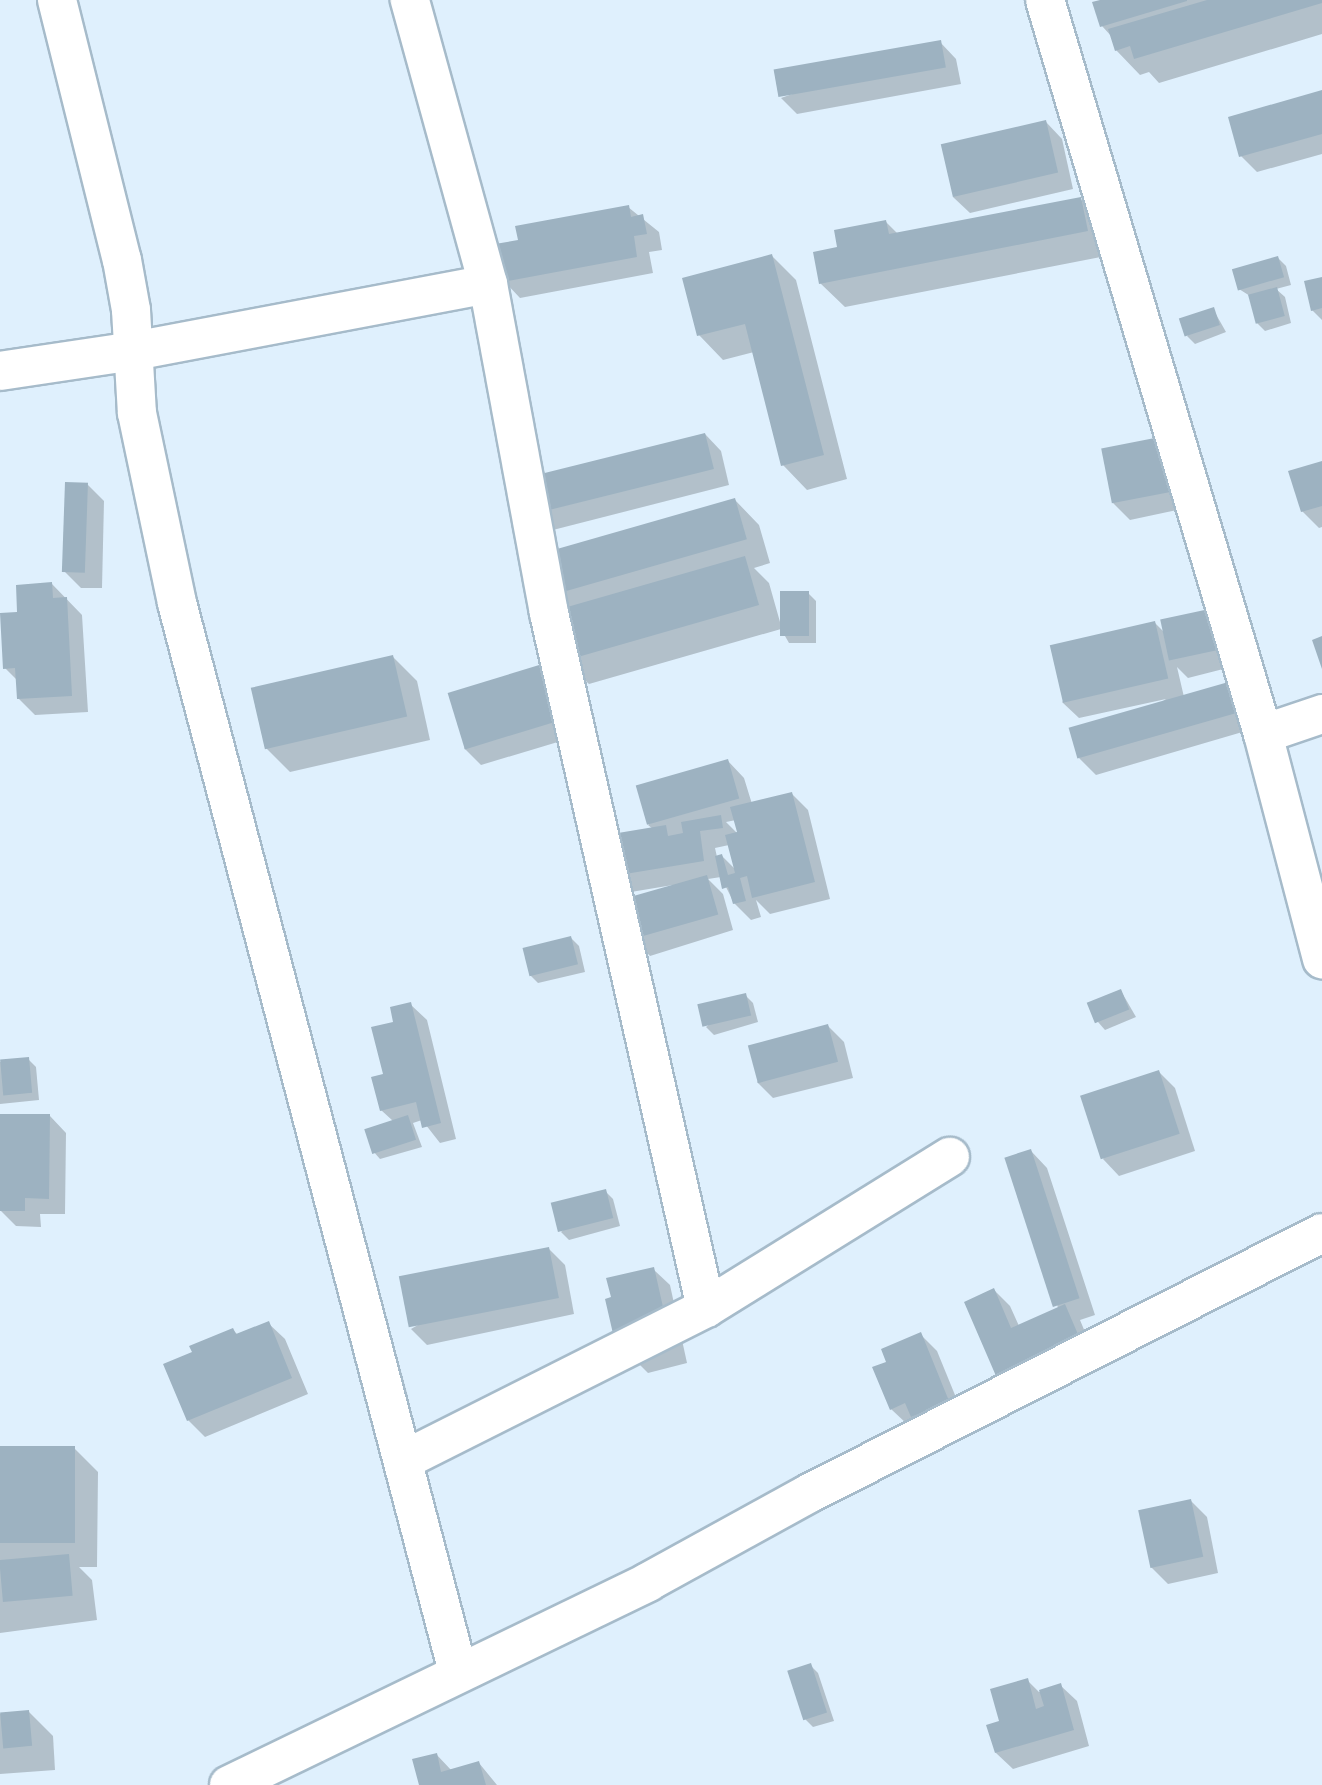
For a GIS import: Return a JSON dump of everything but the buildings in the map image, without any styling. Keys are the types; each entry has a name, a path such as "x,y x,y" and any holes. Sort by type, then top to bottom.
{"street":[{"path":"57,0 122,260 134,351 137,413 177,603 458,1672"},
{"path":"410,0 488,284 549,613 706,1308"},
{"path":"1045,0 1263,734 1322,959"},
{"path":"0,371 134,351 488,284"},
{"path":"1263,734 1322,713"},
{"path":"404,1460 706,1308 950,1157"},
{"path":"229,1785 648,1582 808,1494 1322,1233"}]}
